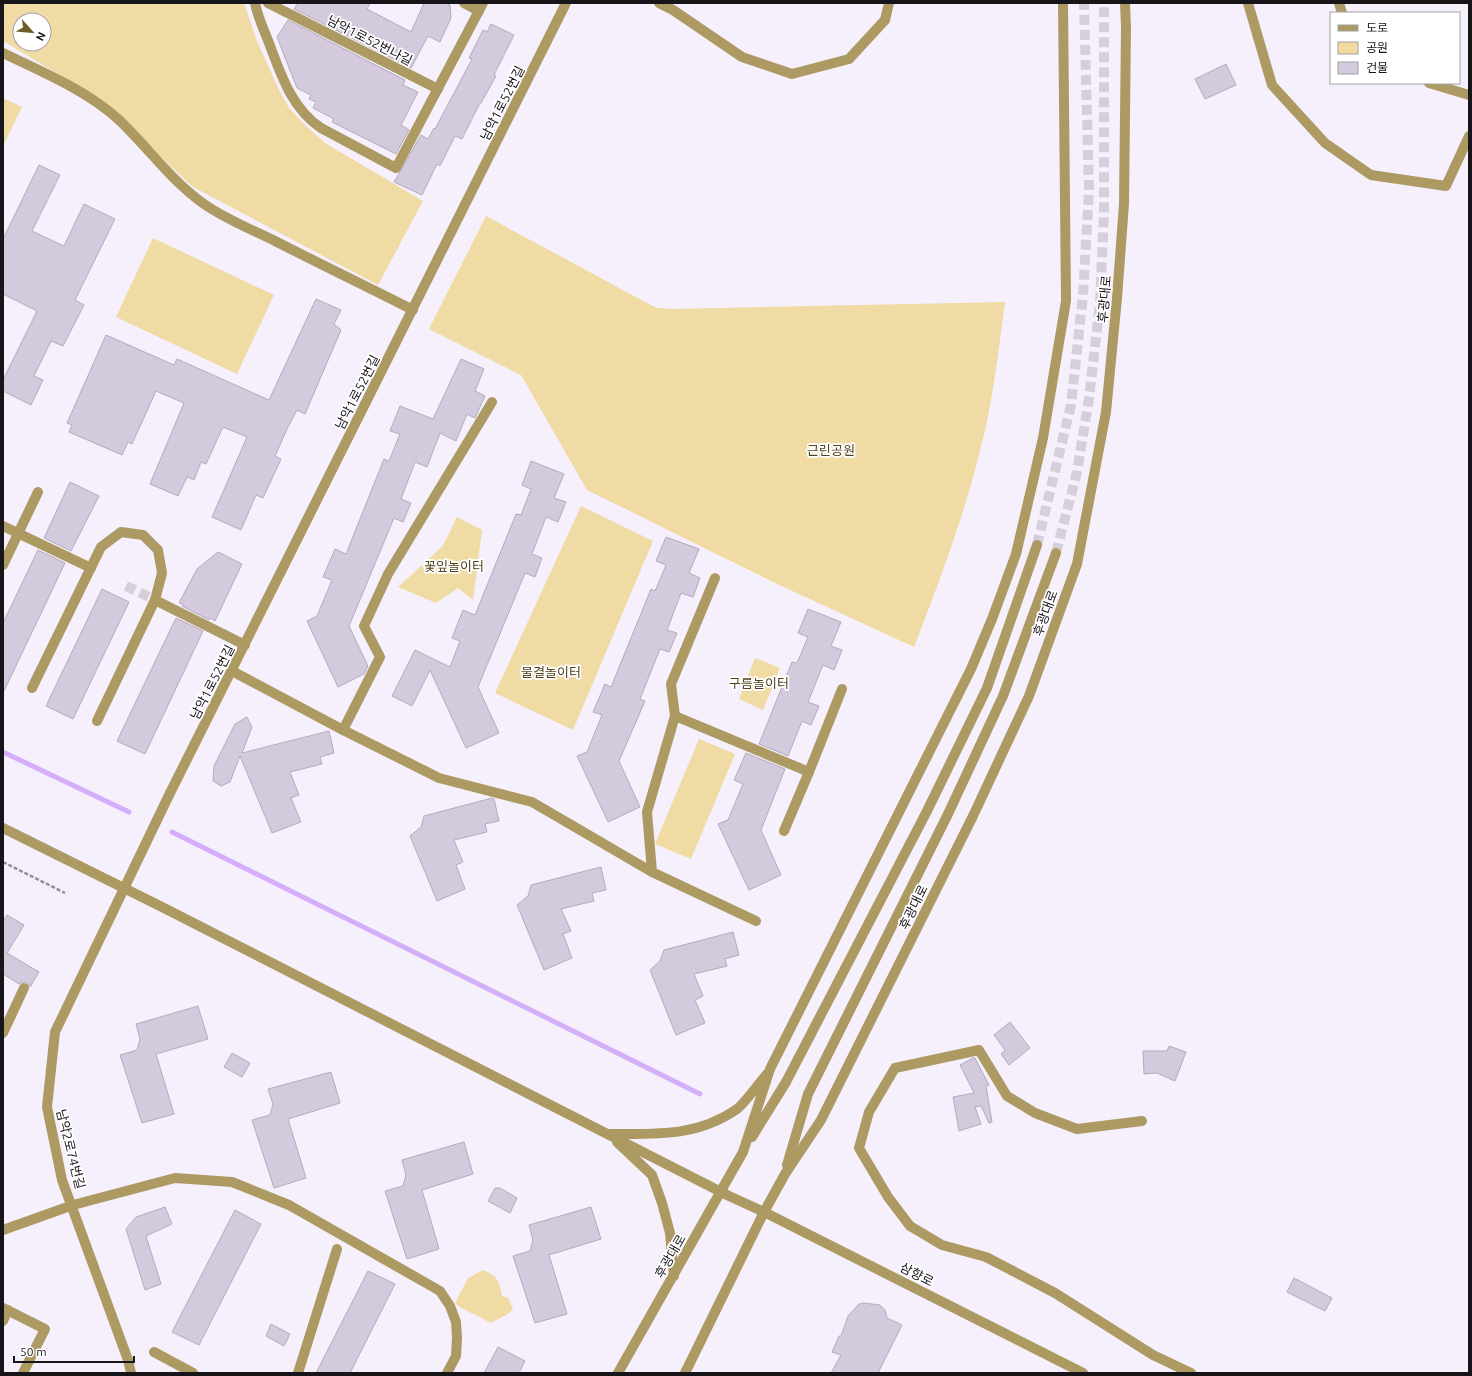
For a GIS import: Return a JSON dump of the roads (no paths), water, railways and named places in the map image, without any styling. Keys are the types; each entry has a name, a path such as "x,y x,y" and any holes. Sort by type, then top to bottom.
{"street":[{"path":"256,3 258,17 282,78 293,99 303,113 321,128 396,168 481,7 464,3"},
{"name":"남악1로52번나길","path":"268,3 438,89"},
{"name":"남악1로52번길","path":"125,888 170,793 566,3"},
{"path":"659,3 673,10 742,57 792,74 849,59 885,20 888,3"},
{"name":"후광대로","path":"743,1152 770,1069 971,669 992,619 1016,554 1043,438 1066,301 1063,3"},
{"name":"후광대로","path":"685,1373 764,1212 785,1174 821,1120 973,816 1029,696 1077,564 1106,412 1117,298 1124,204 1125,3"},
{"path":"1248,3 1272,85 1325,143 1371,175 1446,186 1469,136"},
{"path":"3,53 85,95 117,118 187,190 204,204 244,226 413,310"},
{"path":"1432,84 1469,95"},
{"path":"344,730 380,657 364,626 388,574 492,402"},
{"path":"3,565 38,492"},
{"path":"3,526 91,568"},
{"path":"32,688 101,547 121,532 143,535 158,550 162,573 155,600 97,721"},
{"name":"후광대로","path":"618,1373 743,1152 786,1082 934,797 987,688 1037,545"},
{"name":"후광대로","path":"785,1174 808,1094 948,814 1003,696 1056,553"},
{"path":"652,872 646,812 675,716 671,684 715,578"},
{"path":"155,600 245,645"},
{"path":"232,671 439,778 532,802 652,872 756,921"},
{"path":"784,831 842,689"},
{"path":"675,716 809,772"},
{"name":"삼향로","path":"3,828 125,888 721,1192 764,1212 1083,1373"},
{"name":"남악2로74번길","path":"125,888 55,1032 47,1107 62,1180 73,1206 128,1360 131,1373"},
{"path":"3,1033 24,988"},
{"path":"1142,1121 1077,1129 1035,1112 1007,1096 979,1050 895,1068 869,1112 859,1148 888,1197 910,1226 942,1245 986,1257 1055,1293 1153,1355 1191,1373"},
{"path":"608,1134 670,1134 705,1126 738,1108 770,1069"},
{"path":"608,1134 652,1175 662,1202 670,1233 674,1276"},
{"path":"3,1230 73,1206 175,1178 232,1182 289,1204 440,1291 450,1306 456,1322 456,1356 448,1373"},
{"path":"298,1373 337,1250"},
{"path":"3,1321 6,1309 45,1329 23,1373"},
{"path":"154,1352 193,1373"}],"waterway":[{"path":"3,752 129,812"},
{"path":"172,832 700,1094"}],"tunnel":[{"path":"1037,545 1071,405 1083,295 1089,190 1084,3"},
{"path":"1056,553 1077,472 1089,398 1100,303 1104,212 1104,3"},
{"path":"126,586 155,600"}],"park label":[{"name":"근린공원","path":"831,450"},
{"name":"꽃잎놀이터","path":"454,566"},
{"name":"물결놀이터","path":"551,672"},
{"name":"구름놀이터","path":"759,683"}]}
